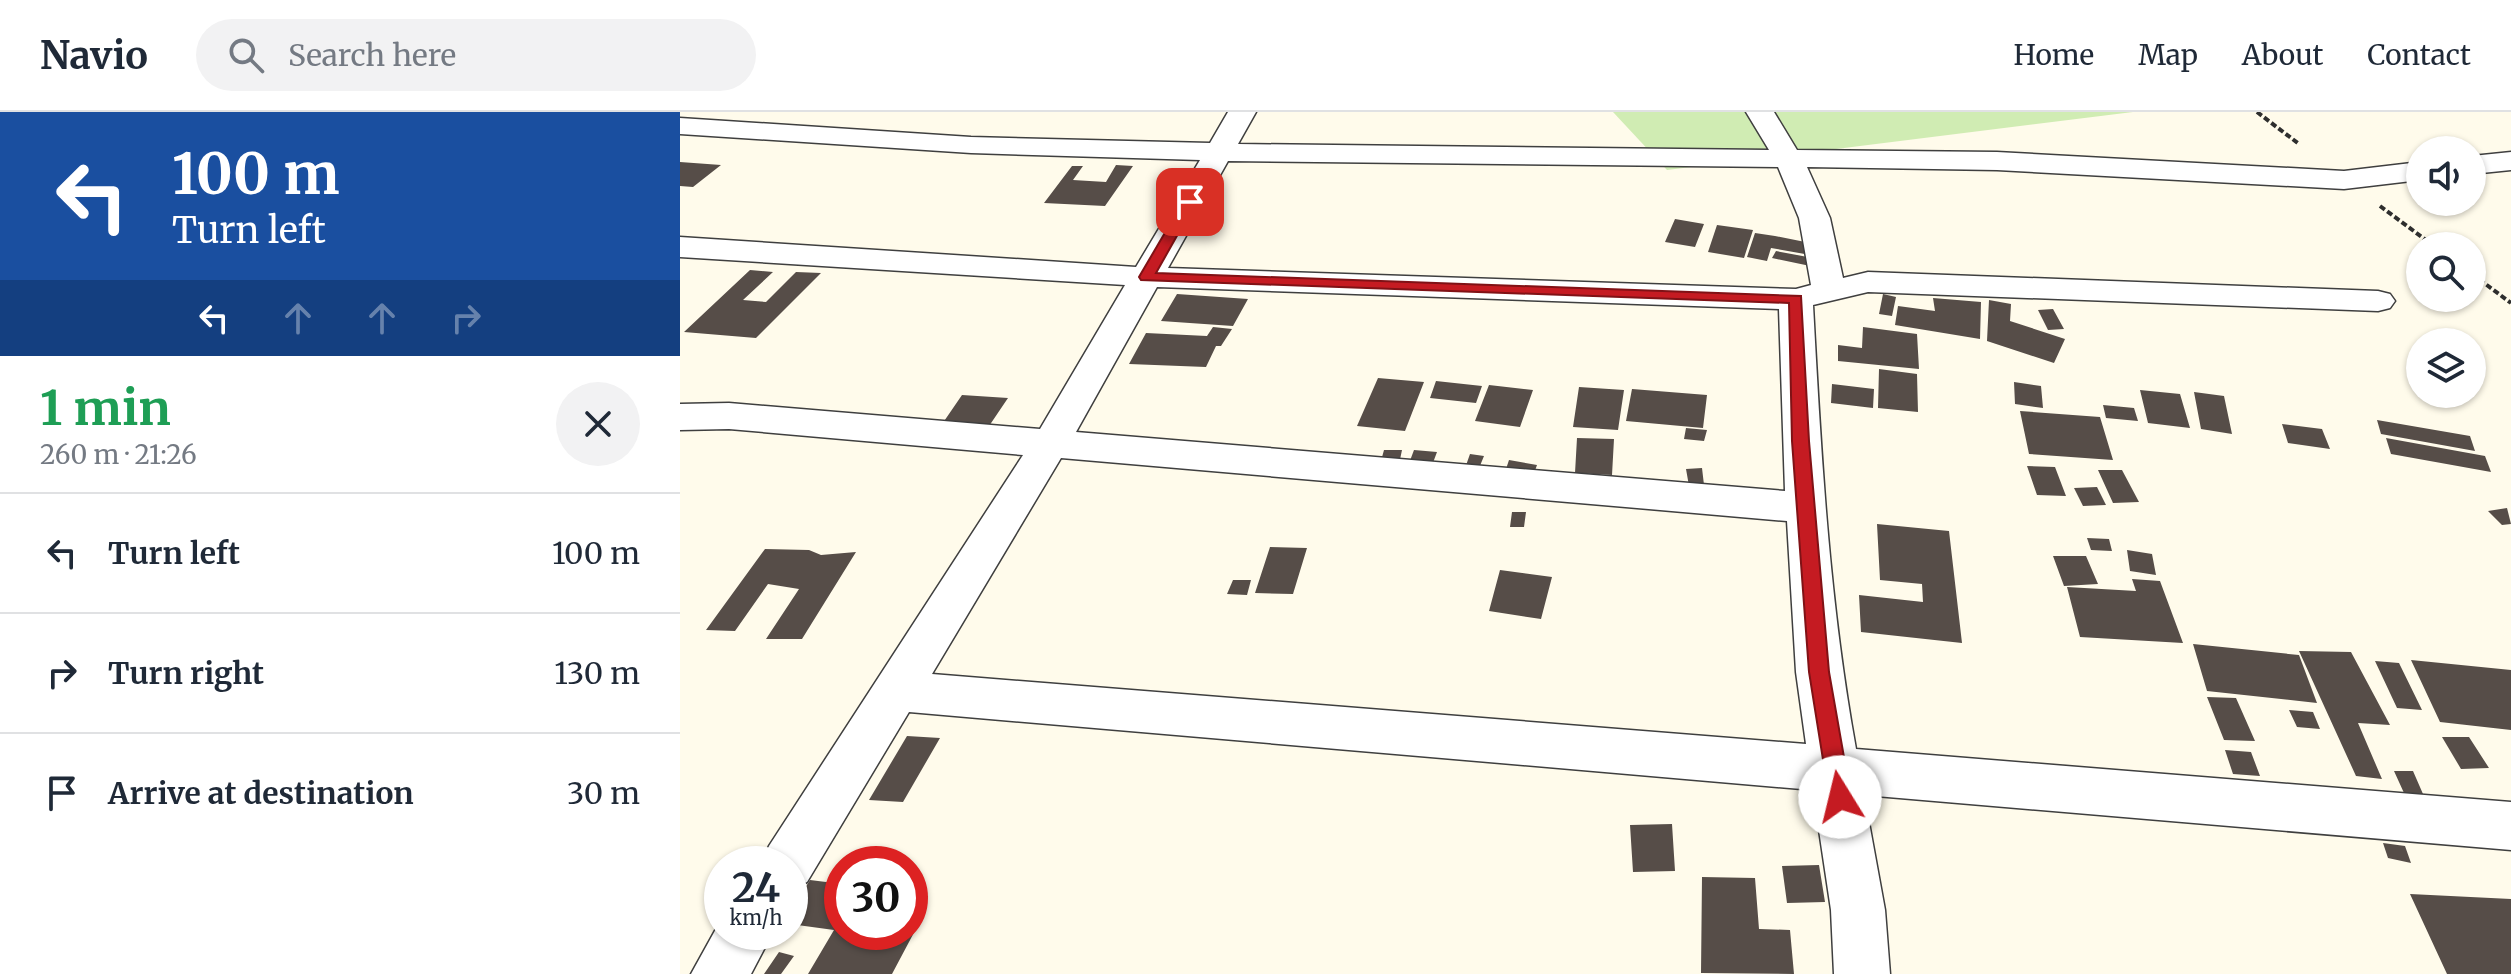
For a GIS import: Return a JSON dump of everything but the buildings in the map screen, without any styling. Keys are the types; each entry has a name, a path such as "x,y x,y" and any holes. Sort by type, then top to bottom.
{"street":[{"path":"799,846 1049,446 1242,112"},
{"path":"1760,112 1790,159 1820,227 1801,441 1809,508 1819,672 1858,910 1862,974"},
{"path":"685,123 971,145 1099,146 1219,152 1997,161 2344,180 2406,173"},
{"path":"2486,164 2511,161"},
{"path":"680,247 1146,277 1812,295 1868,282 2378,301"},
{"path":"680,417 729,416 1049,446 1809,508"},
{"path":"896,691 2511,826"},
{"path":"719,974 734,950"}],"path":[{"path":"2486,284 2511,303"}],"green space":[{"path":"1613,112 2133,112 1667,170"}],"route":[{"path":"1190,202 1146,277 1796,299 1801,441 1809,508 1819,672 1840,797"}]}
